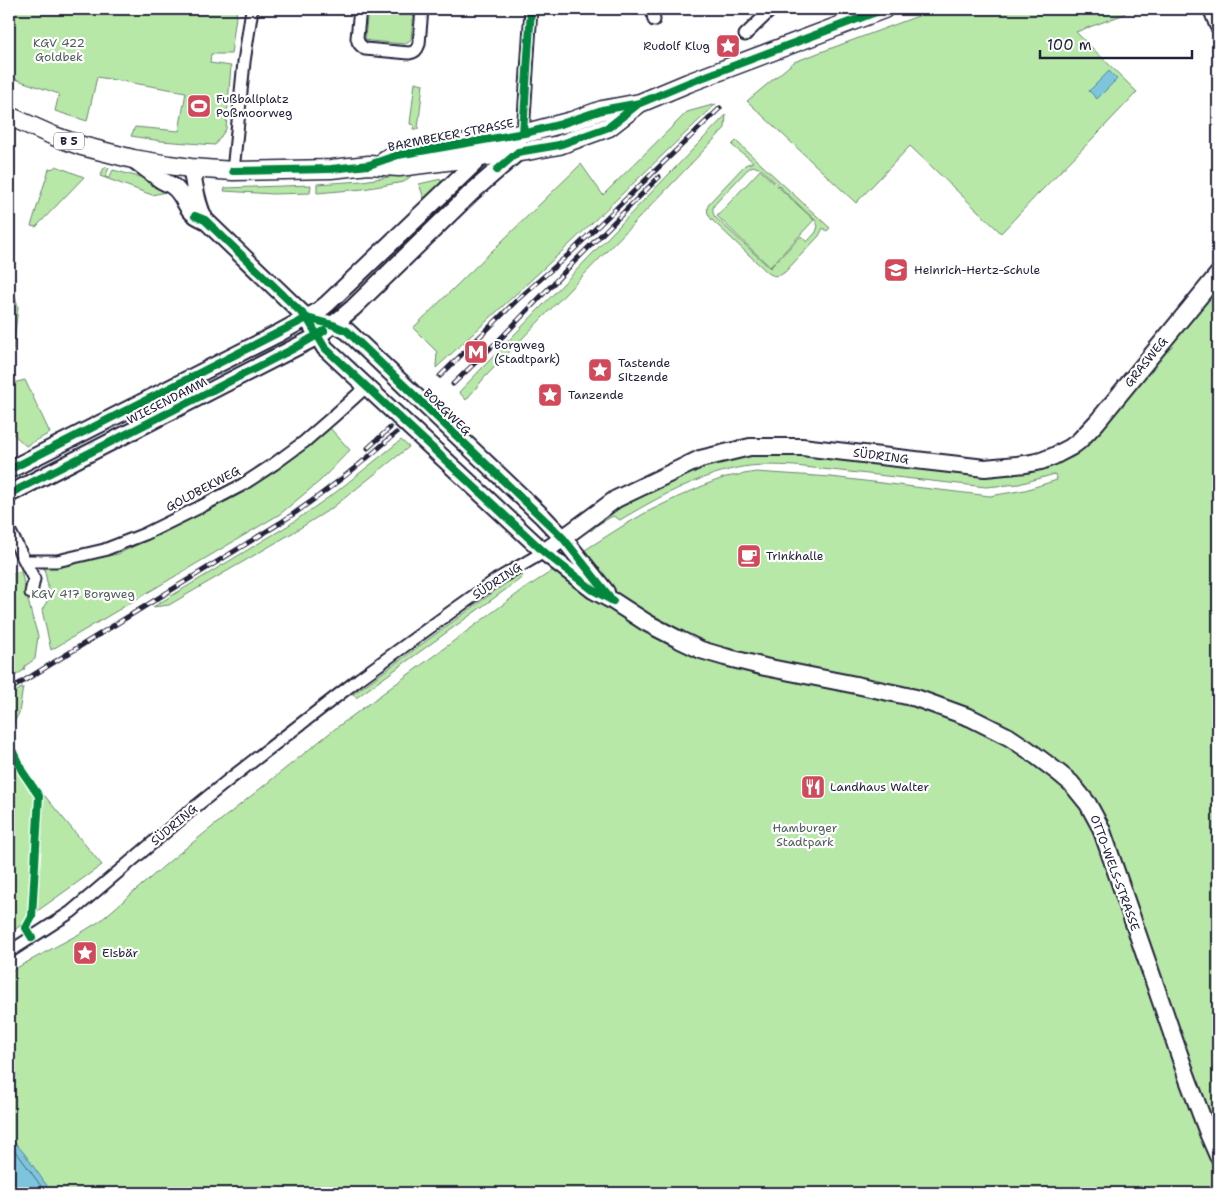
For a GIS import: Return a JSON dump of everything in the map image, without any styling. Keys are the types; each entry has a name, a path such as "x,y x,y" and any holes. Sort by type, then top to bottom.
{"main road":[{"name":"BARMBEKER STRASSE","path":"369,165 398,155 523,133 561,124 602,110 640,103 878,10"},
{"name":"BARMBEKER STRASSE","path":"9,116 82,146 133,159 190,168 233,171 331,169 369,165 398,167 559,146 609,127 640,103"}],"street":[{"path":"233,171 244,62 252,9"},
{"path":"360,9 357,38 361,46 366,49 409,53 417,50 419,44 422,9"},
{"path":"518,152 523,133 531,9"},
{"path":"746,34 772,9"},
{"path":"1212,9 1218,25"},
{"name":"WIESENDAMM","path":"9,470 317,312 328,304 481,157 523,133"},
{"name":"WIESENDAMM","path":"9,494 318,336 353,308 471,193 518,152"},
{"name":"BORGWEG","path":"133,159 174,187 195,216 205,220"},
{"path":"437,162 448,175 446,190"},
{"name":"BORGWEG","path":"190,168 197,200 205,220 307,318 325,348 544,552"},
{"name":"GRASWEG","path":"1071,447 1098,422 1218,274"},
{"name":"BORGWEG","path":"307,318 347,330 563,538"},
{"path":"340,362 341,353 344,349 351,344 360,343"},
{"name":"GOLDBEKWEG","path":"25,561 57,561 104,550 146,534 200,507 242,485 274,464 304,442 367,386"},
{"name":"SÜDRING","path":"9,952 70,912 210,795 359,679 496,580 544,552 623,495 700,459 750,447 802,447 985,468 1041,461 1071,447"},
{"path":"525,535 534,534 541,528 544,524 543,517"},
{"path":"9,530 34,579 31,593"},
{"name":"OTTO-WELS-STRASSE","path":"563,538 614,601"},
{"name":"OTTO-WELS-STRASSE","path":"544,552 593,590 614,601 647,623 701,650 766,668 916,698 971,718 997,730 1028,749 1071,783 1095,815 1187,1076 1218,1156"}],"green space":[{"name":"KGV 422 Goldbek","path":"16,9 237,9 231,54 211,54 210,63 231,66 226,129 215,145 161,141 131,136 135,127 179,131 186,92 97,77 87,121 55,111 59,94 9,77 9,44"},
{"path":"368,9 414,9 411,39 409,42 405,44 367,40 365,37"},
{"path":"937,9 1123,9 1125,14 1076,32 1137,92 1001,233 910,146 856,203 747,101 794,62"},
{"path":"415,82 423,84 418,129 413,129 414,125 410,124"},
{"path":"716,104 571,243 436,368 437,352 413,328 581,164 603,195 687,112"},
{"path":"726,115 725,128 485,377 466,400 459,392"},
{"path":"736,141 830,228 827,231 823,228 819,236 785,272 778,276 767,272 712,220 708,213 707,209 711,201 745,165 753,162 732,145","holes":["753,166 761,169 815,220 818,226 816,232 807,242 801,236 770,268 715,217 713,211 715,205 747,170"]},
{"path":"56,166 84,177 36,227 31,226 49,169"},
{"path":"106,167 109,168 105,177 109,178 113,170 147,179 171,191 152,195 100,176"},
{"path":"760,170 814,220 770,267 717,216"},
{"path":"409,174 411,176 404,182 363,189 317,193 317,184 362,181"},
{"path":"441,179 440,185 425,201 419,184"},
{"path":"311,185 310,193 273,194 224,191 225,188"},
{"name":"Hamburger Stadtpark","path":"1218,283 1218,1193 9,1193 9,972 100,921 171,860 336,728 524,589 647,512 726,477 756,472 831,477 990,496 1025,490 1057,480 1055,474 1019,484 986,487 795,466 751,466 706,477 662,496 620,520 613,516 591,531 588,528 614,511 688,473 722,461 763,454 802,456 980,476 1014,475 1055,465 1081,451 1104,428"},
{"path":"11,284 18,307 9,378 9,285"},
{"path":"25,380 50,433 26,446 9,430 9,384"},
{"name":"KGV 417 Borgweg","path":"329,427 350,450 320,481 280,514 51,650 42,610 50,596 44,568 118,554 169,529 246,490"},
{"path":"401,440 409,447 332,508 169,605 153,607 289,525 336,492"},
{"name":"KGV 417 Borgweg","path":"21,571 38,636 35,659 25,666 24,670 9,680 9,574"},
{"path":"520,573 523,576 519,580 356,698 353,694"},
{"path":"23,687 19,713 9,732 9,696"},
{"path":"9,761 34,793 37,802 34,863 28,920 9,934"},
{"path":"44,795 102,865 36,912"}],"water":[{"path":"1109,71 1117,79 1097,99 1089,91"},
{"path":"9,1136 24,1153 52,1193 9,1193"}],"railway":[{"path":"440,376 517,300 568,255 720,108"},
{"path":"453,384 503,336 659,177"},
{"path":"368,448 390,428"},
{"path":"9,690 280,523 340,480 396,433"}],"cycle path":[{"path":"523,133 531,9"},
{"path":"233,171 331,169 369,165 398,155 530,132 602,110 640,103 884,9"},
{"path":"497,170 518,152 559,145 609,127 638,104"},
{"path":"195,216 205,220 307,318 325,348 544,552 593,590 613,601"},
{"path":"307,318 347,331 563,538 609,596"},
{"path":"9,470 307,318"},
{"path":"9,494 293,349 324,331"},
{"path":"13,752 22,771 39,796 32,917 26,928 32,938"}],"place":[{"name":"Rudolf Klug","path":"728,46"},
{"name":"Fußballplatz Poßmoorweg","path":"199,106"},
{"name":"Heinrich-Hertz-Schule","path":"896,270"},
{"name":"Borgweg (Stadtpark)","path":"476,352"},
{"name":"Tastende Sitzende","path":"600,370"},
{"name":"Tanzende","path":"550,395"},
{"name":"Trinkhalle","path":"749,556"},
{"name":"Landhaus Walter","path":"813,787"},
{"name":"Eisbär","path":"85,953"}]}
